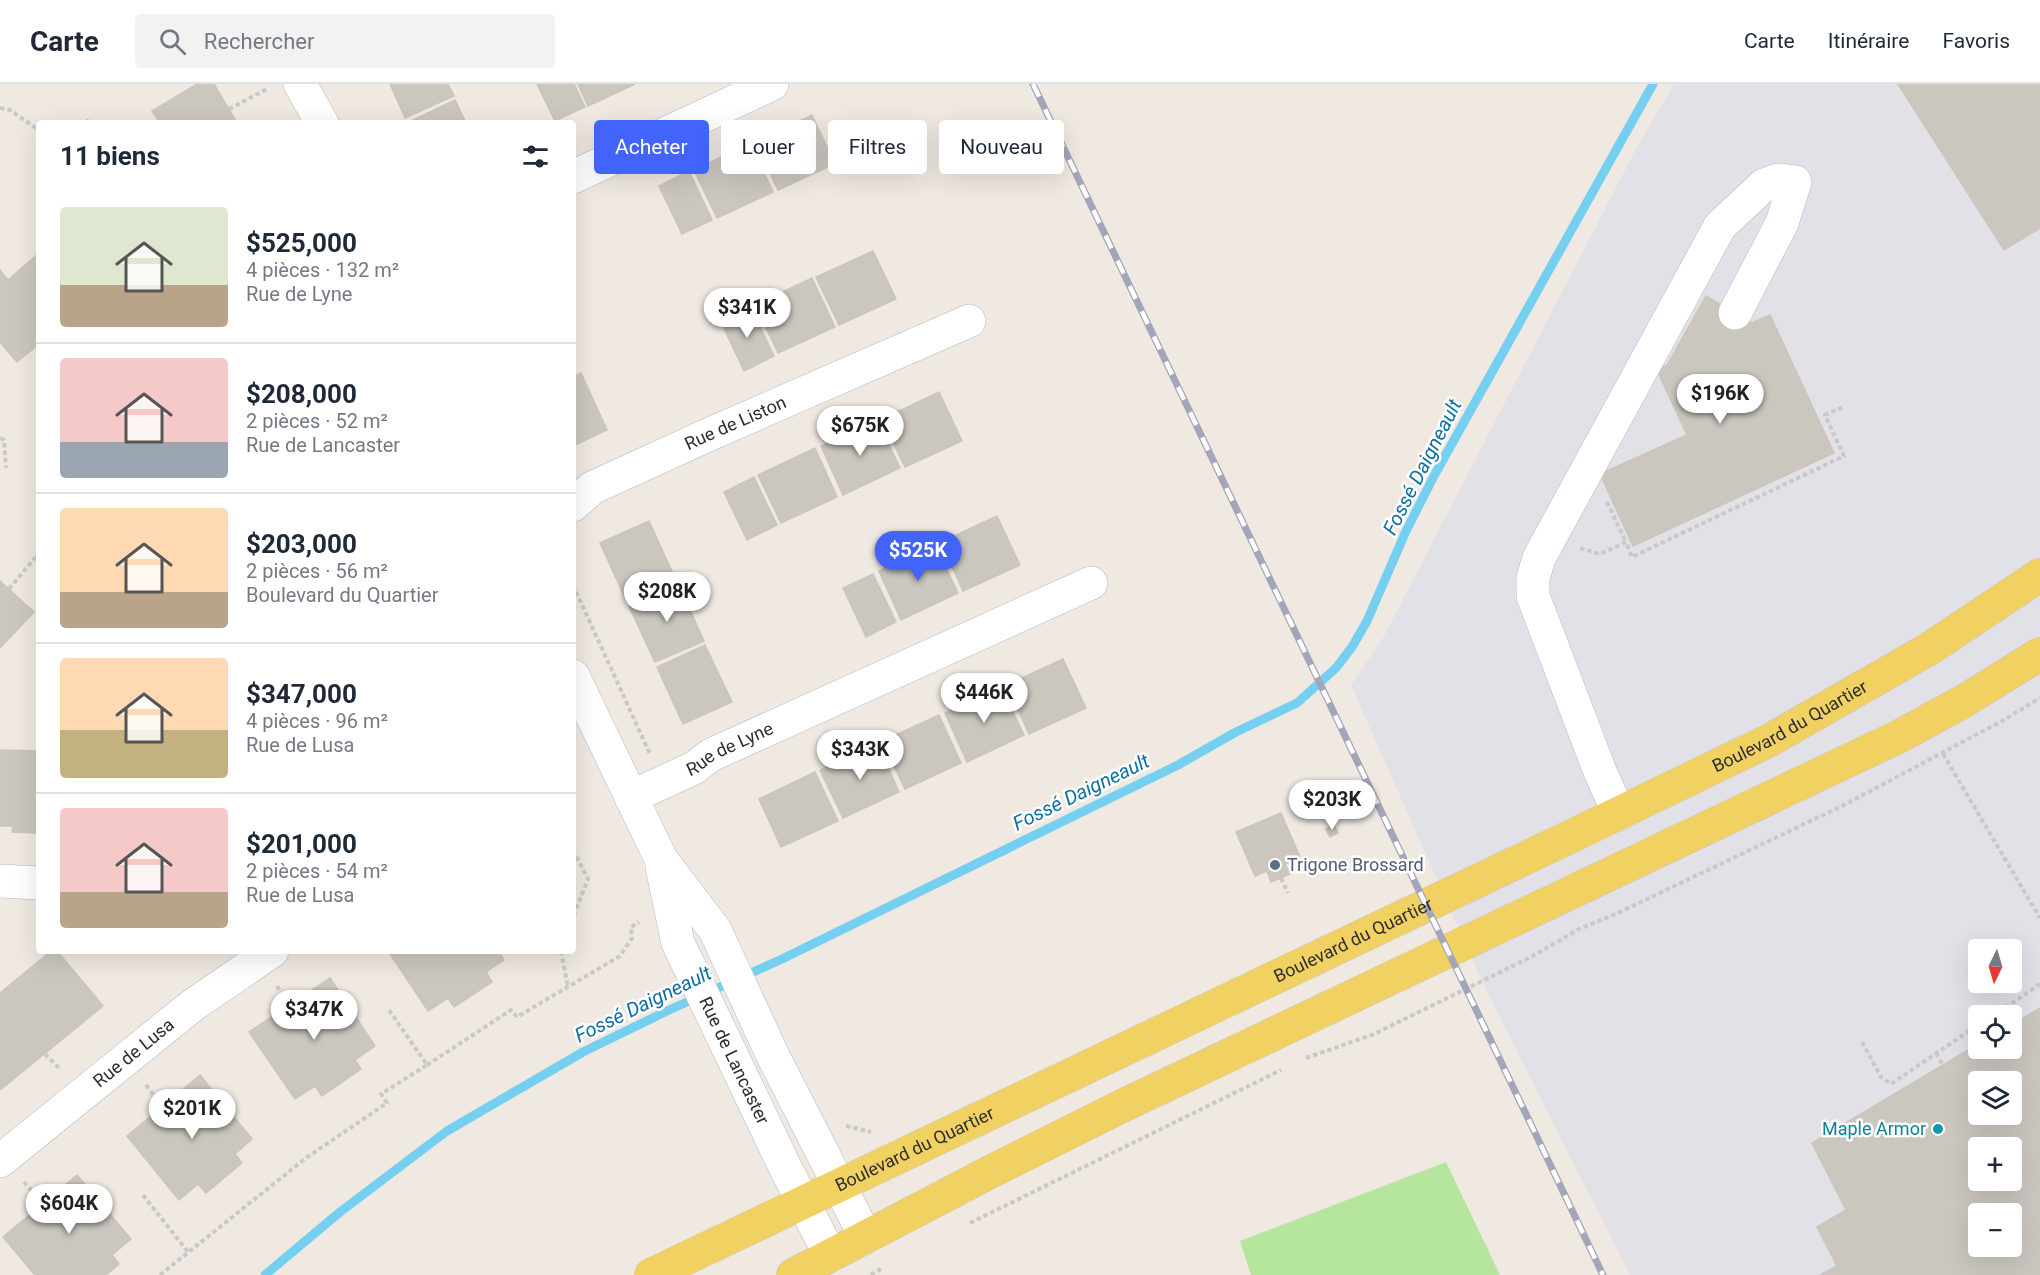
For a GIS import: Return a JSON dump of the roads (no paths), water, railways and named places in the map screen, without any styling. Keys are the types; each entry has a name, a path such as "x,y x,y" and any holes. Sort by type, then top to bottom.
{"main road":[{"name":"Boulevard du Quartier","path":"651,1275 1770,740 1929,649 2040,575"},
{"path":"793,1275 1122,1106 1900,736 1964,701 2040,654"}],"street":[{"path":"300,84 320,120"},
{"path":"576,176 772,84"},
{"path":"1618,814 1533,596 1533,578 1539,558 1720,226 1764,185 1778,180 1795,182 1782,223 1735,313"},
{"name":"Rue de Liston","path":"576,502 592,488 969,321"},
{"name":"Rue de Lyne","path":"631,797 694,768 711,755 1091,582"},
{"name":"Rue de Lancaster","path":"576,682 661,860 678,943 830,1255"},
{"path":"0,881 36,883"},
{"name":"Rue de Lancaster","path":"670,912 715,930 773,1056 866,1236"},
{"name":"Rue de Lusa","path":"0,1161 252,956"}],"waterway":[{"name":"Fossé Daigneault","path":"265,1275 340,1212 447,1131 583,1052 782,959 1178,765 1236,732 1297,703 1336,668 1367,621 1406,531 1435,474 1653,84"}],"railway":[{"path":"1033,84 1603,1275"}],"place":[{"name":"Trigone Brossard","path":"1275,865"},
{"name":"Maple Armor","path":"1938,1129"}]}
